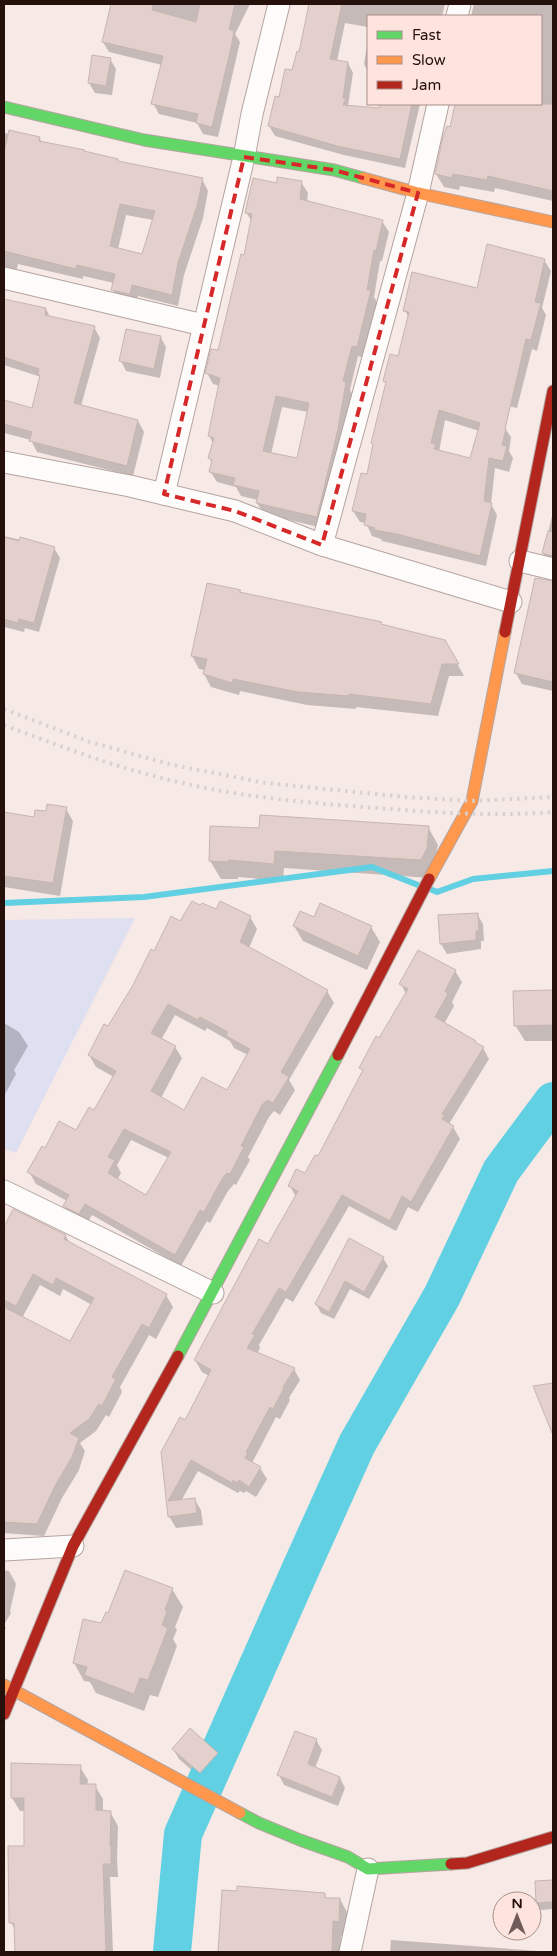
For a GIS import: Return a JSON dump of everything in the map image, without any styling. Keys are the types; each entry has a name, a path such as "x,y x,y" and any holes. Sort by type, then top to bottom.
{"street":[{"path":"164,494 279,4"},
{"path":"322,545 418,193 438,105"},
{"path":"4,107 144,140 334,170 418,193 553,222"},
{"path":"4,278 203,325"},
{"path":"4,1714 8,1688 73,1546 213,1293 414,910 438,860 472,800 551,413 553,391"},
{"path":"4,462 130,486 235,511 322,545 511,602"},
{"path":"520,561 553,569"},
{"path":"4,1190 213,1293"},
{"path":"4,1550 73,1546"},
{"path":"8,1688 259,1823 348,1857 368,1869 467,1863 553,1838"},
{"path":"350,1952 368,1869"}],"highlighted area":[{"path":"244,157 334,170 418,193 322,545 235,511 164,494"}],"shaded area":[{"path":"135,918 16,1153 4,1149 4,920"}],"building":[{"path":"111,4 153,4 152,10 196,22 200,4 235,4 229,29 234,31 231,48 212,127 196,123 198,114 151,104 163,56 102,42"},
{"path":"309,4 342,4 330,59 348,62 343,98 346,99 343,105 379,108 380,105 412,105 400,159 337,146 268,126 275,96 279,97 285,69 292,70 297,51 299,52"},
{"path":"92,55 111,58 106,86 88,83"},
{"path":"553,104 553,191 488,176 487,180 453,174 452,178 435,174 443,137 447,126 450,127 455,105"},
{"path":"9,130 40,137 39,141 85,150 118,159 118,161 203,178 197,206 178,263 172,295 132,285 130,294 111,290 115,274 77,265 76,269 4,251 4,152","holes":["120,204 155,211 142,254 110,246"]},
{"path":"277,177 302,181 300,199 383,220 376,251 374,250 367,290 371,290 357,347 352,346 343,381 346,382 338,429 317,517 256,503 259,491 233,485 235,478 209,472 212,460 208,458 214,438 208,436 220,378 205,373 211,349 218,350 241,254 244,255 252,214 245,213 253,178 277,183","holes":["276,396 309,403 297,458 263,451"]},
{"path":"487,244 545,259 535,302 541,303 531,340 526,339 505,429 502,445 507,446 503,461 489,458 484,501 492,503 480,556 397,534 374,530 375,528 364,525 366,514 352,511 361,473 367,474 373,444 371,443 386,382 383,381 390,354 398,356 409,312 403,311 412,272 477,288","holes":["439,410 480,423 470,458 434,449 436,444 431,443"]},
{"path":"4,299 46,308 45,315 95,326 74,403 138,420 127,466 29,441 32,432 4,424 4,400 32,408 40,375 38,374 39,369 4,357"},
{"path":"126,329 161,336 154,369 119,361"},
{"path":"548,531 553,532 553,556 542,553"},
{"path":"4,537 19,541 20,537 55,547 34,623 19,619 18,623 4,619"},
{"path":"535,578 553,581 553,682 514,673"},
{"path":"207,583 241,590 239,592 382,622 381,624 445,640 459,664 442,664 431,704 349,694 349,696 298,692 233,679 232,683 203,674 207,659 191,656"},
{"path":"47,804 67,807 53,883 4,876 4,812 34,817 35,810 46,811"},
{"path":"260,815 429,826 427,848 421,860 275,851 274,864 229,860 228,862 209,861 210,826 259,828"},
{"path":"192,901 216,909 220,901 251,916 240,942 328,990 281,1072 289,1077 273,1103 267,1100 262,1105 241,1146 244,1147 230,1174 227,1173 222,1179 204,1212 200,1210 175,1255 85,1204 79,1214 63,1206 69,1195 27,1172 42,1146 45,1148 59,1121 76,1130 89,1107 94,1110 116,1071 88,1055 104,1024 108,1026 133,985 151,949 154,951 171,916 180,921","holes":["168,1004 198,1020 200,1017 228,1032 226,1036 250,1049 227,1090 202,1077 184,1110 151,1091 176,1046 151,1033","124,1129 171,1152 146,1195 108,1173 115,1160 108,1157"]},
{"path":"320,903 372,926 358,956 293,926 300,911 314,917"},
{"path":"478,913 479,931 476,931 476,940 440,944 438,915"},
{"path":"418,950 456,970 445,991 448,994 435,1017 484,1047 442,1114 445,1115 442,1119 454,1126 411,1202 402,1196 390,1221 342,1195 286,1292 279,1288 252,1334 255,1335 247,1348 295,1368 283,1387 273,1409 270,1407 246,1452 248,1453 245,1458 261,1467 249,1487 239,1480 237,1483 233,1480 232,1483 191,1460 168,1501 195,1498 197,1513 168,1517 161,1452 180,1417 185,1420 211,1370 194,1360 259,1239 268,1244 298,1191 288,1186 296,1169 305,1173 315,1155 318,1156 363,1070 359,1068 376,1036 379,1038 408,989 399,984"},
{"path":"553,990 553,1025 514,1026 513,991"},
{"path":"13,1209 66,1235 64,1239 167,1294 149,1328 142,1324 112,1377 116,1379 102,1406 99,1404 89,1419 70,1433 79,1438 72,1457 55,1486 37,1524 4,1522 4,1307 70,1341 94,1298 56,1278 53,1285 33,1274 16,1306 4,1300 4,1227"},
{"path":"349,1238 384,1257 364,1292 345,1281 329,1312 315,1304"},
{"path":"553,1383 553,1433 552,1433 533,1386"},
{"path":"125,1570 173,1588 162,1625 168,1628 148,1680 140,1678 134,1694 84,1675 87,1667 73,1663 83,1619 101,1623 106,1612 108,1613"},
{"path":"190,1728 218,1753 200,1773 172,1749"},
{"path":"295,1731 317,1739 308,1764 340,1777 332,1797 277,1775"},
{"path":"11,1763 81,1765 80,1784 96,1784 96,1810 111,1811 111,1864 103,1864 106,1952 15,1952 14,1923 9,1923 8,1846 24,1846 24,1798 11,1798"},
{"path":"553,1880 553,1902 542,1903 542,1891 535,1891 535,1881"},
{"path":"237,1886 325,1893 325,1898 340,1898 339,1922 333,1921 332,1952 218,1952 222,1890 237,1891"}],"waterway":[{"path":"4,903 144,897 372,867 418,885"},
{"path":"430,889 437,892 473,879 553,871"},
{"path":"172,1952 183,1834 302,1566 357,1444 442,1296 501,1171 553,1101"}],"railway":[{"path":"4,709 90,742 173,765 265,783 405,797 472,801 553,797"},
{"path":"4,725 138,772 234,793 312,803 435,812 482,814 553,812"}],"traffic: fast":[{"path":"4,107 144,140 334,170 363,178"},
{"path":"178,1356 338,1055"},
{"path":"240,1813 300,1840 348,1857 368,1869 451,1864"}],"traffic: slow":[{"path":"363,178 418,193 553,222"},
{"path":"429,879 472,801 505,632"},
{"path":"4,1685 240,1813"}],"traffic: jam":[{"path":"505,632 553,391"},
{"path":"338,1055 429,879"},
{"path":"4,1714 73,1546 178,1356"},
{"path":"451,1864 467,1863 553,1837"}]}
